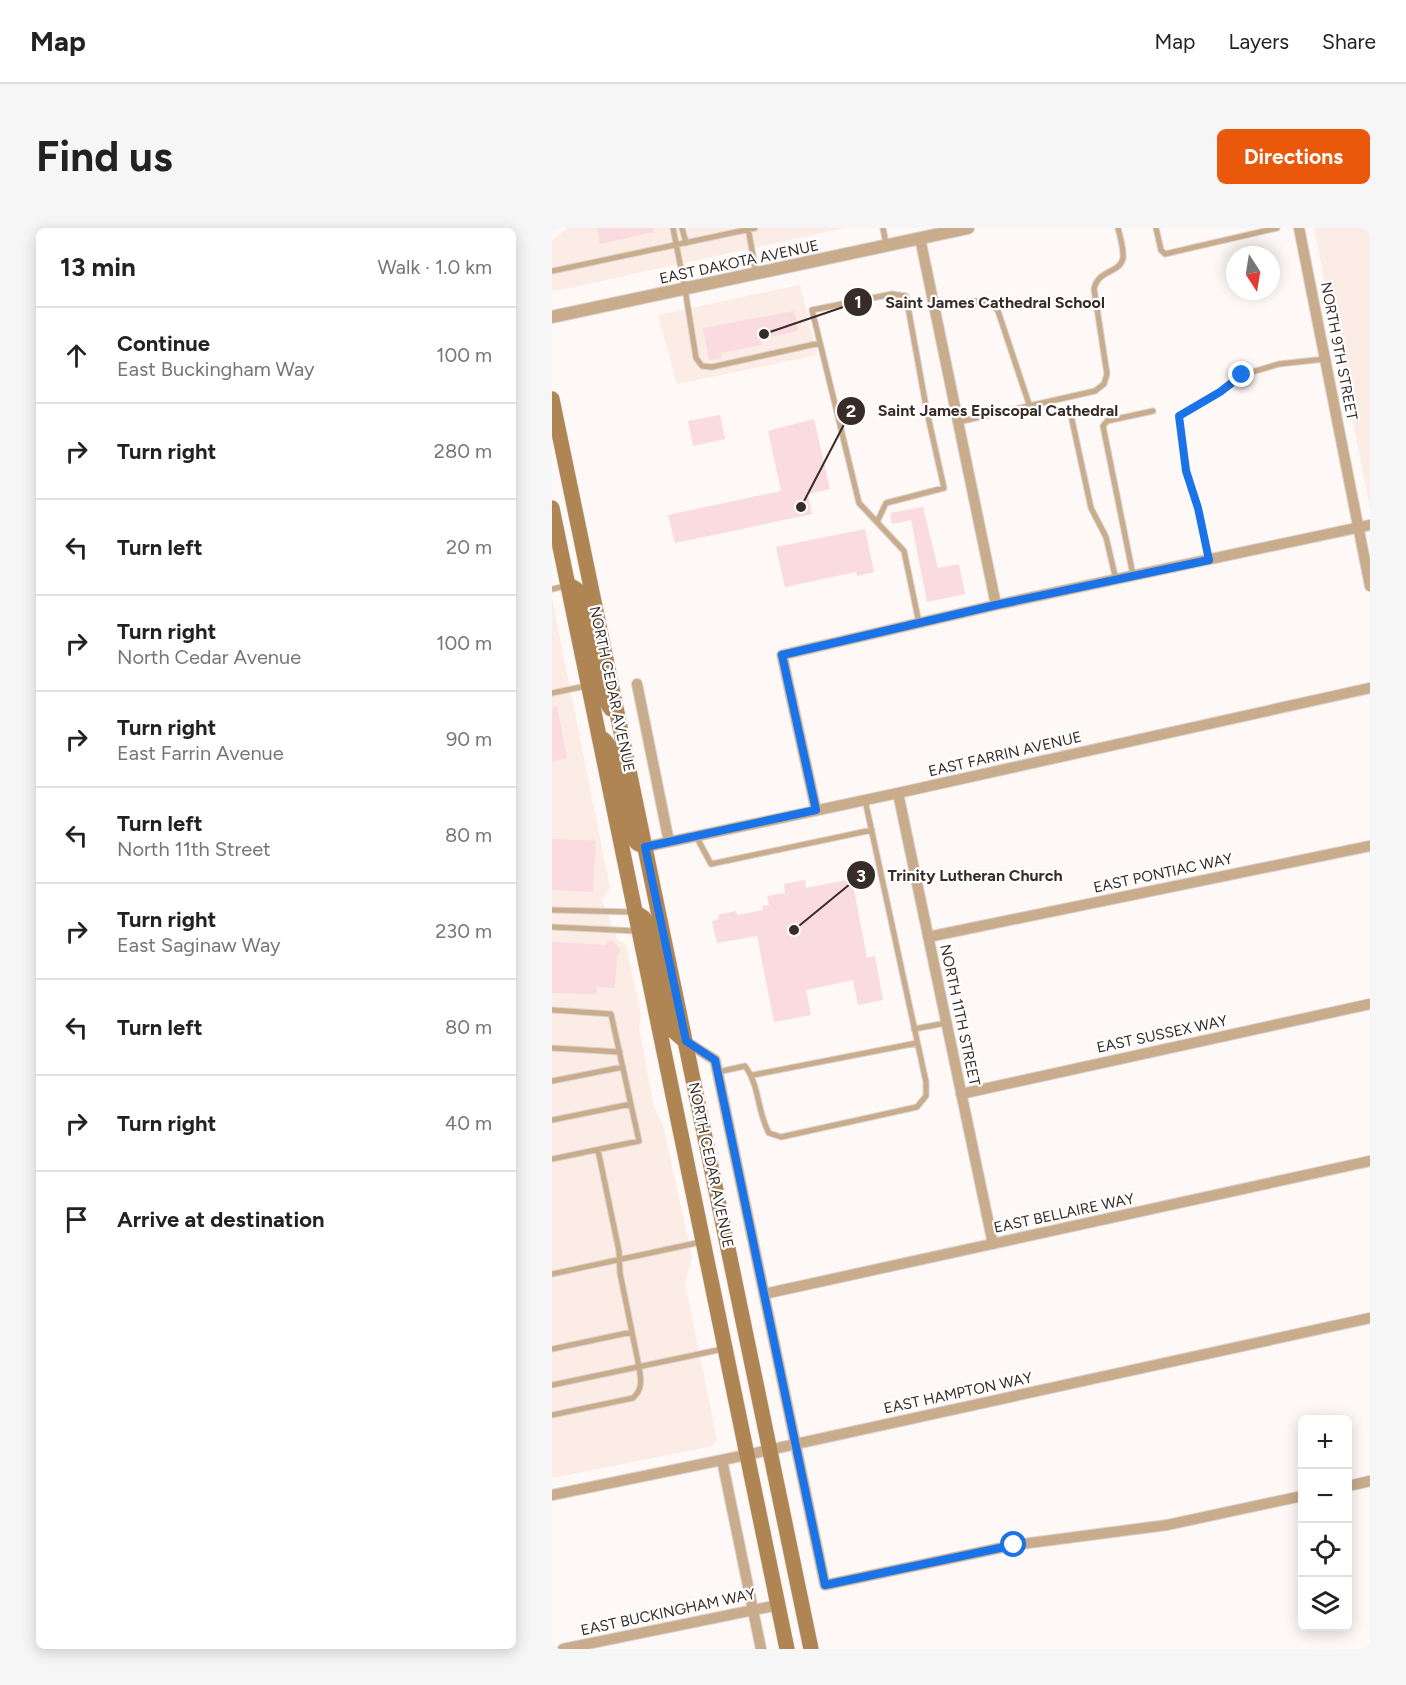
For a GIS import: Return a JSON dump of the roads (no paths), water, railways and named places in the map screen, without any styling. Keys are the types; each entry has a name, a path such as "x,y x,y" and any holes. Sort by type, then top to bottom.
{"main road":[{"name":"NORTH CEDAR AVENUE","path":"552,399 811,1649"},
{"name":"NORTH CEDAR AVENUE","path":"552,508 787,1649"},
{"path":"568,585 574,587 584,600 604,699 618,716"},
{"path":"599,735 609,743 617,762 633,837 637,843 645,847"},
{"path":"635,912 644,918 650,929 671,1029 686,1041"}],"street":[{"name":"EAST DAKOTA AVENUE","path":"552,317 886,246 918,233 968,228"},
{"name":"NORTH 9TH STREET","path":"1299,228 1325,359 1364,527 1370,586"},
{"path":"918,233 996,605"},
{"path":"816,810 782,655 996,605 1364,527"},
{"path":"637,684 669,842"},
{"name":"EAST FARRIN AVENUE","path":"645,847 1370,688"},
{"name":"NORTH 11TH STREET","path":"898,793 993,1244"},
{"name":"EAST PONTIAC WAY","path":"928,937 1370,846"},
{"name":"EAST SUSSEX WAY","path":"961,1094 1370,1004"},
{"path":"686,1041 716,1066 825,1585 1014,1545 1167,1525 1298,1497"},
{"name":"EAST BELLAIRE WAY","path":"764,1293 1370,1161"},
{"name":"EAST HAMPTON WAY","path":"552,1495 746,1455 1370,1318"},
{"path":"722,1460 761,1649"},
{"path":"1352,1485 1370,1481"},
{"name":"EAST BUCKINGHAM WAY","path":"563,1649 778,1605"}],"lane":[{"path":"673,228 696,358 702,366 712,367 820,343"},
{"path":"682,228 686,243"},
{"path":"552,271 755,228"},
{"path":"883,228 886,246"},
{"path":"958,422 1029,404 1095,391 1104,384 1107,374 1094,289 1095,282 1100,276 1118,267 1122,262 1123,254 1118,228"},
{"path":"1156,228 1161,250 1166,254 1277,228"},
{"path":"748,229 757,273"},
{"path":"877,522 886,503 944,488 927,412 906,296 892,294 812,310 859,503 904,551 920,623"},
{"path":"934,308 982,300 992,304 998,311 1029,404"},
{"path":"1209,560 1198,508 1186,471 1179,416 1220,392 1242,375 1279,364 1325,359"},
{"path":"927,412 955,409"},
{"path":"1134,576 1103,426 1107,422 1153,411"},
{"path":"1072,420 1091,508 1106,537 1116,579"},
{"path":"552,589 568,585"},
{"path":"552,693 588,685"},
{"path":"716,1066 745,1066 753,1075 764,1125 769,1133 781,1137 917,1107 926,1096 926,1082 865,800"},
{"path":"696,836 711,864 872,830"},
{"path":"552,910 635,912"},
{"path":"552,927 639,931"},
{"path":"552,1010 612,1014 639,1141 552,1160"},
{"path":"914,1029 946,1023"},
{"path":"753,1075 917,1043"},
{"path":"552,1048 620,1052"},
{"path":"552,1081 623,1067"},
{"path":"552,1120 631,1104"},
{"path":"552,1415 633,1398 640,1392 639,1367 598,1150"},
{"path":"552,1274 703,1242"},
{"path":"552,1349 632,1332"},
{"path":"552,1385 725,1349"}],"place":[{"name":"Saint James Cathedral School","path":"764,334"},
{"name":"Saint James Episcopal Cathedral","path":"801,507"},
{"name":"Trinity Lutheran Church","path":"794,930"}]}
